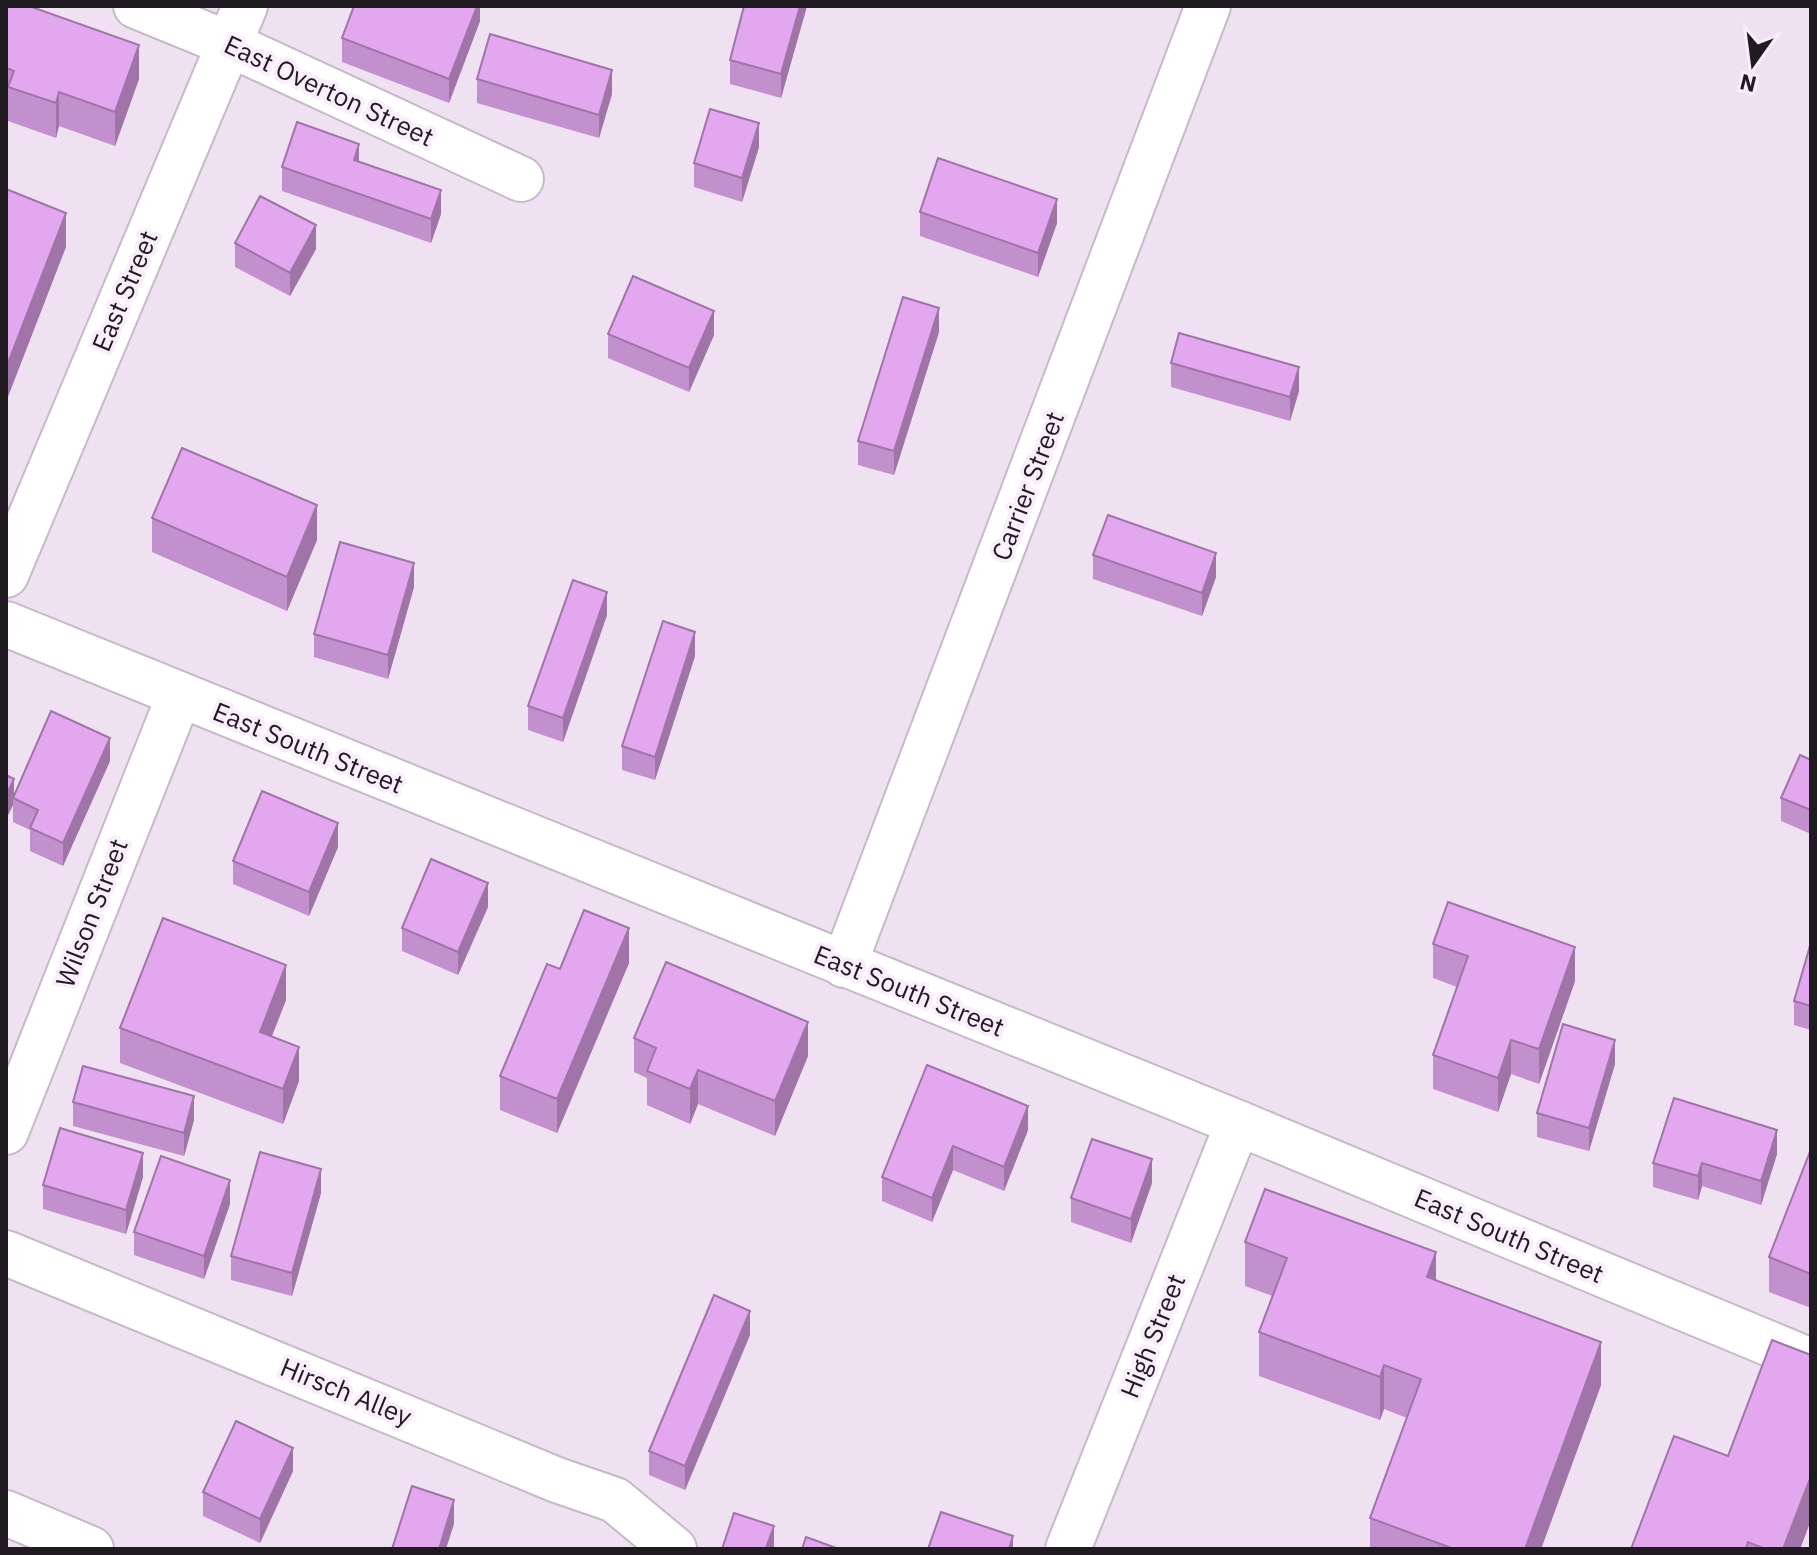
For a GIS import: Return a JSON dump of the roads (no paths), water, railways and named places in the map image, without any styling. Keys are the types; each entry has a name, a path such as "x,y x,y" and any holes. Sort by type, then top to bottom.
{"street":[{"name":"East Overton Street","path":"136,6 237,25 521,179"},
{"name":"Carrier Street","path":"844,965 1208,6"},
{"name":"East Street","path":"6,575 237,25"},
{"name":"East South Street","path":"6,624 1238,1123 1811,1361"},
{"name":"Wilson Street","path":"6,1132 179,696"},
{"name":"High Street","path":"1068,1549 1238,1123"},
{"name":"Hirsch Alley","path":"6,1253 557,1480 615,1500 674,1549"},
{"path":"6,1513 91,1549"}]}
